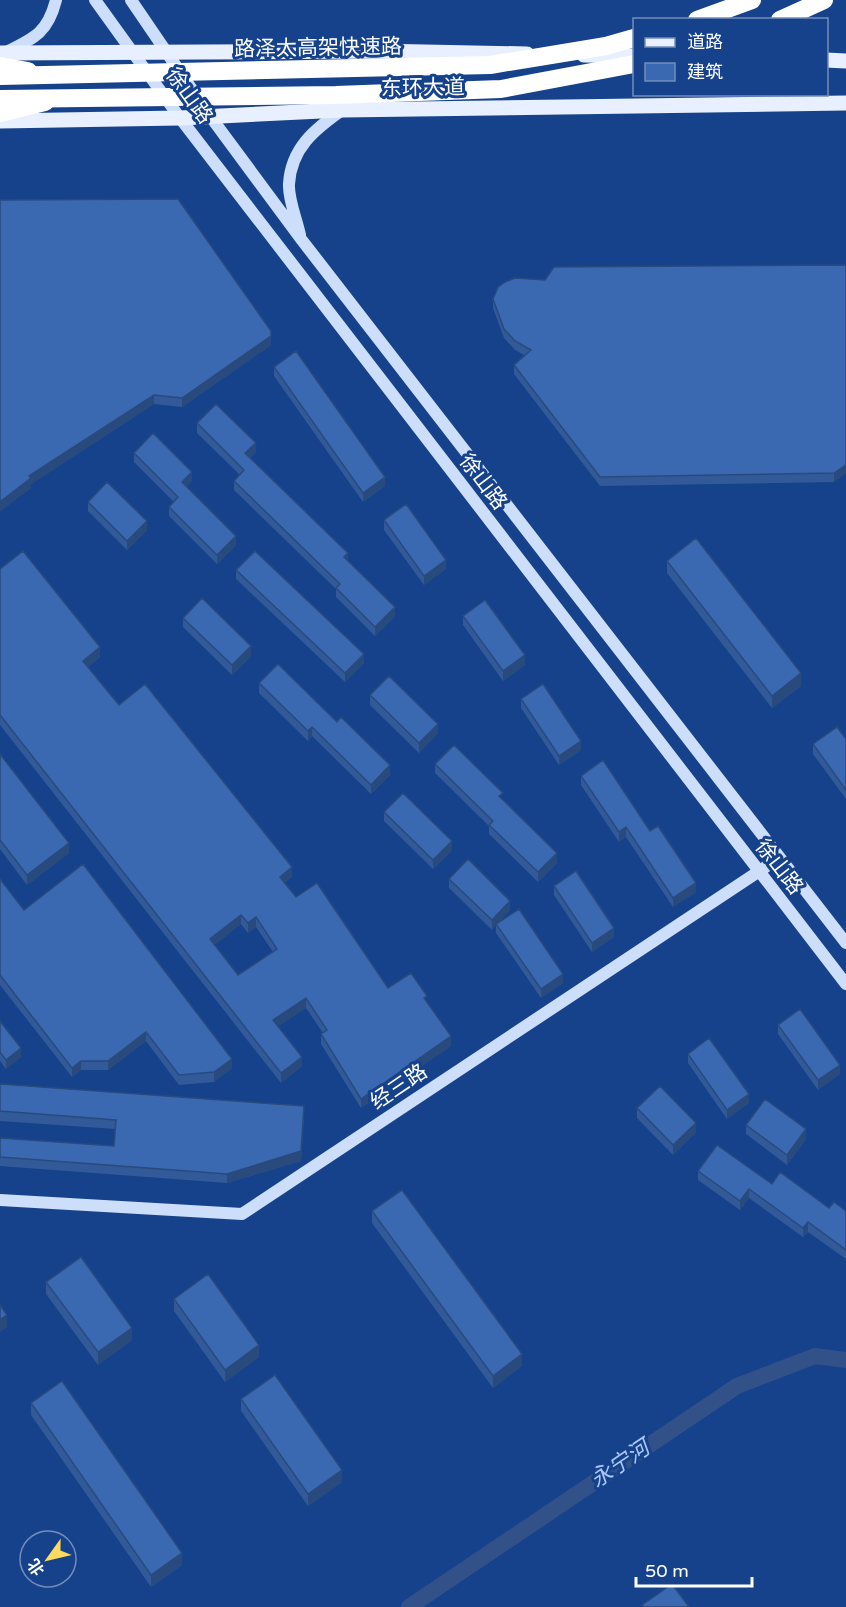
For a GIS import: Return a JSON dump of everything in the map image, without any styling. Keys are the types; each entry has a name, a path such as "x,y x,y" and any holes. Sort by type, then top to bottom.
{"highway":[{"path":"702,18 752,0"},
{"path":"784,18 824,0"},
{"name":"路泽太高架快速路","path":"0,76 490,66 606,46 633,38"},
{"path":"1,58 50,75"},
{"path":"0,99 336,95 501,89 633,64"},
{"path":"0,113 62,98"}],"main road":[{"path":"1,58 36,38 52,18 56,0"},
{"name":"徐山路","path":"95,0 180,118 846,984"},
{"name":"徐山路","path":"131,0 210,116 301,239 846,943"},
{"name":"东环大道","path":"1,58 133,52 376,51 633,56"},
{"path":"828,60 846,61"},
{"name":"东环大道","path":"0,121 180,118 342,110 846,103"},
{"path":"301,239 289,185 298,150 313,131 342,110"},
{"name":"经三路","path":"0,1200 242,1214 779,858"}],"building":[{"path":"178,199 271,331 271,336 182,398 154,395 29,476 31,478 0,502 0,200"},
{"path":"846,265 846,465 834,473 600,477 514,365 531,350 515,341 504,329 493,299 498,287 505,282 515,278 545,280 554,267"},
{"path":"296,351 385,477 363,493 274,367"},
{"path":"216,404 256,443 245,453 348,553 344,557 395,607 375,627 336,588 340,584 234,481 244,470 197,423"},
{"path":"153,433 192,472 182,482 236,536 217,555 169,507 178,497 134,453"},
{"path":"107,482 147,521 127,541 88,502"},
{"path":"406,504 446,560 424,576 384,520"},
{"path":"696,538 801,673 772,696 667,561"},
{"path":"23,551 100,647 83,661 119,705 145,684 292,867 280,877 296,897 317,883 388,988 411,973 427,996 424,998 451,1036 361,1099 321,1034 327,1030 306,998 273,1020 302,1057 281,1073 0,715 0,569","holes":["241,915 248,923 256,917 277,949 238,975 210,939"]},
{"path":"255,551 364,654 345,673 236,570"},
{"path":"202,598 251,646 232,665 183,618"},
{"path":"485,600 525,655 503,671 463,616"},
{"path":"278,664 337,722 341,717 390,765 371,785 312,727 308,731 259,683"},
{"path":"389,676 438,724 419,743 370,695"},
{"path":"543,684 581,741 559,756 521,699"},
{"path":"837,727 846,739 846,790 813,744"},
{"path":"454,745 503,793 499,796 557,853 538,872 489,825 493,821 435,764"},
{"path":"0,754 69,843 27,875 0,840"},
{"path":"603,760 650,831 658,826 696,883 673,898 626,827 619,832 581,776"},
{"path":"403,793 452,841 433,860 384,812"},
{"path":"468,859 510,901 492,920 449,879"},
{"path":"83,864 232,1059 214,1072 179,1075 146,1032 108,1061 81,1061 72,1068 0,975 0,879 24,910"},
{"path":"576,871 614,928 592,943 554,886"},
{"path":"519,909 563,974 541,989 496,924"},
{"path":"800,1009 840,1065 818,1080 778,1025"},
{"path":"0,1021 21,1048 6,1060 0,1052"},
{"path":"709,1038 749,1094 727,1110 688,1054"},
{"path":"0,1084 304,1106 301,1151 227,1174 0,1157 0,1138 114,1146 116,1120 0,1111"},
{"path":"660,1086 696,1123 673,1145 637,1108"},
{"path":"765,1099 806,1129 787,1155 746,1125"},
{"path":"717,1145 772,1184 780,1172 829,1208 834,1202 846,1211 846,1250 808,1222 803,1228 749,1189 740,1201 698,1171"},
{"path":"402,1190 522,1354 493,1376 372,1211"},
{"path":"81,1257 132,1328 98,1352 46,1282"},
{"path":"208,1274 259,1345 225,1370 174,1299"},
{"path":"0,1305 7,1315 0,1320"},
{"path":"275,1375 342,1470 308,1494 241,1399"},
{"path":"62,1381 182,1553 151,1575 31,1403"},
{"path":"672,1584 689,1607 644,1607 642,1605"}],"waterway":[{"name":"永宁河","path":"409,1607 737,1386 815,1356 846,1360"}]}
